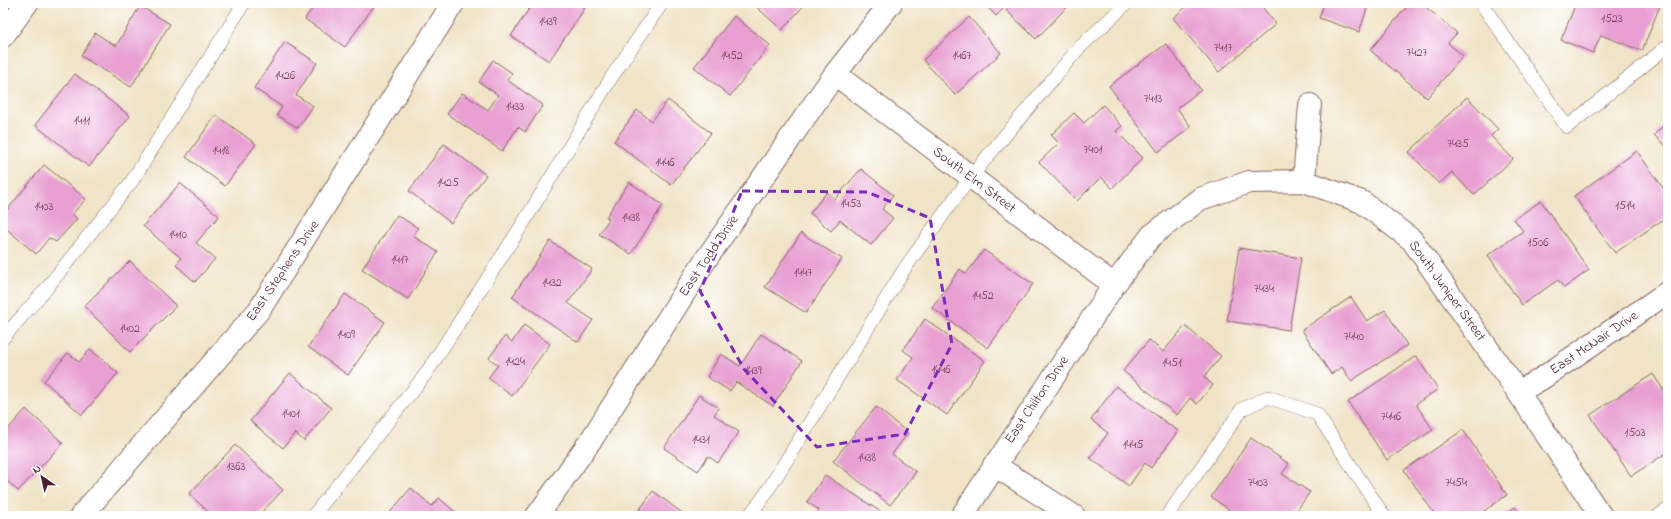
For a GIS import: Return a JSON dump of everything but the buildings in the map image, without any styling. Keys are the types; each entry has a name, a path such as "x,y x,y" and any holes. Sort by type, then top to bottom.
{"street":[{"path":"3,36 27,3"},
{"name":"East Stephens Drive","path":"81,516 259,310 453,3"},
{"name":"East Todd Drive","path":"537,516 593,437 704,262 834,74 891,3"},
{"name":"South Elm Street","path":"834,74 1114,285"},
{"path":"1304,181 1310,105"},
{"name":"South Juniper Street","path":"1114,285 1152,235 1200,199 1249,182 1304,181 1362,202 1412,240 1518,392 1601,516"},
{"name":"East Chilton Drive","path":"962,516 994,465 1114,285"},
{"name":"East McNair Drive","path":"1518,392 1541,379 1668,292"},
{"path":"994,465 1074,516"}],"lane":[{"path":"3,338 46,289 132,181 244,3"},
{"path":"313,516 425,375 524,222 611,78 662,3"},
{"path":"749,516 769,488 905,268 971,177 1078,49 1127,3"},
{"path":"1481,3 1567,127 1668,46"},
{"path":"1167,516 1242,409 1268,397 1317,414 1384,516"},
{"path":"1658,516 1668,509"}],"highlighted area":[{"path":"742,191 867,192 930,218 952,344 905,434 817,447 744,369 700,291"}]}
